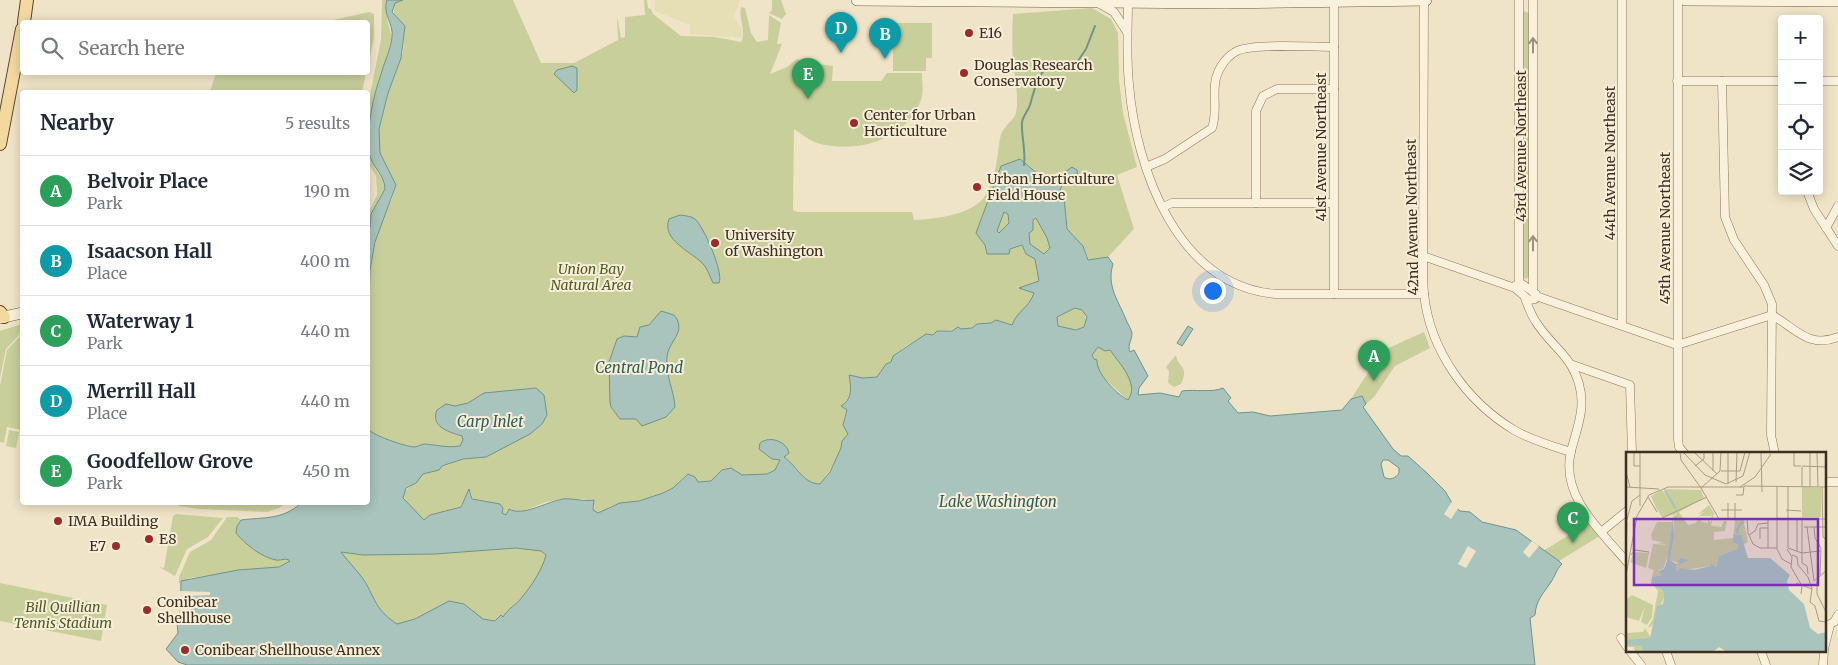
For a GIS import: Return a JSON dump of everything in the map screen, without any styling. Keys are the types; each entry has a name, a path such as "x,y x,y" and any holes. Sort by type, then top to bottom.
{"main road":[{"path":"24,20 28,3"},
{"path":"0,144 20,39"}],"street":[{"path":"858,0 1097,3 1128,1 1315,2 1325,0 1425,0"},
{"name":"41st Avenue Northeast","path":"1334,0 1334,294"},
{"name":"42nd Avenue Northeast","path":"1425,0 1423,256 1424,294 1429,321 1445,359 1460,384 1479,404 1514,430 1571,452"},
{"name":"43rd Avenue Northeast","path":"1517,286 1519,0"},
{"name":"43rd Avenue Northeast","path":"1534,0 1535,294"},
{"name":"44th Avenue Northeast","path":"1622,0 1622,325"},
{"name":"45th Avenue Northeast","path":"1678,0 1678,439 1679,447 1683,452"},
{"path":"1686,0 1838,1"},
{"path":"1128,1 1128,77 1132,109 1146,167 1178,235 1193,254 1224,279 1245,288 1269,293 1424,294"},
{"path":"1097,3 1114,12 1124,26 1128,37"},
{"path":"1146,167 1165,159 1212,128 1215,116 1216,75 1225,60 1237,51 1253,48 1334,47"},
{"path":"1677,81 1778,81"},
{"path":"1722,81 1725,217 1734,240 1770,295 1772,315 1771,435 1775,452"},
{"path":"1823,81 1838,81"},
{"path":"1256,202 1256,111 1263,96 1277,89 1334,89"},
{"path":"1807,195 1810,203 1838,246"},
{"path":"1163,206 1172,203 1334,203"},
{"path":"1826,228 1838,206"},
{"path":"1423,256 1517,286 1677,345 1772,315"},
{"path":"1517,286 1536,322 1573,365 1580,386 1581,422 1571,452 1568,471 1575,497 1601,532 1626,561"},
{"path":"1525,298 1532,300 1535,294"},
{"path":"1,316 20,313"},
{"path":"1772,315 1806,338 1826,341 1838,337"},
{"path":"1573,365 1630,385 1632,452"},
{"path":"1601,532 1626,512"},
{"path":"1827,626 1838,616"},
{"path":"1621,638 1626,646"},
{"path":"1631,652 1641,665"},
{"path":"1666,652 1671,665"},
{"path":"1761,652 1766,665"},
{"path":"1823,665 1824,652"}],"shaded area":[{"path":"655,0 740,0 734,17 742,30 742,38 690,34 690,25 655,11"}],"green space":[{"path":"382,0 387,0 387,19 392,38 370,124 370,95 381,40"},
{"name":"Union Bay Natural Area","path":"403,0 513,0 541,63 574,63 618,40 617,16 621,38 625,37 625,17 645,15 644,0 647,0 648,8 651,9 653,14 681,36 715,37 741,42 743,33 741,7 745,8 751,33 757,42 768,40 769,15 781,23 777,44 782,44 770,74 787,67 797,59 833,66 832,81 881,81 887,73 922,73 923,90 921,100 914,114 904,126 892,135 863,145 847,147 814,142 794,129 793,210 797,212 912,212 914,220 942,217 962,212 979,202 989,189 996,168 1001,134 1013,119 1017,107 1012,51 1013,14 1092,8 1111,19 1118,33 1119,80 1123,113 1137,167 1117,175 1134,229 1108,257 1089,260 1083,246 1067,229 1064,197 1060,190 1062,183 1069,178 1072,168 1058,177 1058,181 1054,183 1044,179 1027,164 1001,166 976,233 985,245 987,254 1002,252 1023,245 1026,254 1035,259 1040,281 1020,288 1035,293 1031,303 1012,325 1004,322 977,324 972,328 937,331 904,347 891,362 886,364 877,377 863,378 849,375 851,391 844,420 848,434 832,466 820,484 805,478 784,457 784,446 782,444 774,440 763,440 774,460 780,459 775,470 767,474 742,475 724,469 711,481 697,482 697,479 686,475 673,488 662,493 639,501 614,505 598,513 593,510 595,506 590,501 562,499 546,502 521,512 507,510 506,515 502,513 503,509 473,499 470,490 459,508 424,520 402,494 423,474 463,459 461,446 446,447 423,444 415,447 397,443 370,431 370,270 379,227 392,199 396,185 380,153 379,129 388,93 403,52 405,26 394,13 395,3"},
{"path":"772,0 781,0 786,14 782,19 769,13 772,10"},
{"path":"1524,11 1531,14 1530,276 1526,279 1522,277 1522,15"},
{"path":"369,12 374,14 374,37 370,58 370,20 333,20"},
{"path":"889,23 932,23 932,58 926,58 926,71 893,71 893,50 889,49"},
{"path":"215,75 366,75 362,90 211,90"},
{"path":"370,148 375,168 382,178 385,189 371,213 370,228 370,210 377,195 376,176 370,166"},
{"path":"1004,212 1008,214 1009,223 999,233 997,231"},
{"path":"1036,218 1047,238 1050,248 1044,254 1030,244 1029,233 1033,230 1033,220"},
{"path":"1075,308 1082,310 1086,317 1084,326 1080,329 1069,329 1058,326 1057,317"},
{"path":"20,325 19,335 6,349 0,378 0,331"},
{"path":"1424,332 1430,348 1395,366 1374,397 1366,404 1359,396 1351,399 1382,351"},
{"path":"20,336 20,430 7,427 4,443 0,442 0,386 7,350"},
{"path":"1099,346 1105,351 1110,350 1127,374 1132,387 1128,400 1099,374 1092,355"},
{"path":"1176,355 1184,373 1181,384 1174,387 1168,383 1169,371 1166,367"},
{"path":"9,430 19,432 16,448 6,446"},
{"path":"178,505 283,505 267,512 199,509"},
{"path":"176,514 223,518 208,537 187,549 175,576 159,567 164,568 173,516"},
{"path":"227,517 237,517 241,520 238,523 236,533 255,550 274,559 290,559 289,563 279,567 190,578 179,583 179,577 190,552 211,540"},
{"path":"1592,521 1603,534 1559,561 1543,551"},
{"path":"538,543 551,558 508,621 394,630 335,551"},
{"name":"Bill Quillian Tennis Stadium","path":"0,583 107,605 101,641 0,621"}],"water":[{"path":"387,0 403,0 395,3 392,12 405,26 401,58 388,93 379,129 380,153 396,185 375,242 370,270 371,214 385,189 383,179 370,156 370,120 373,100 391,41 392,32 386,5"},
{"path":"572,66 577,68 577,90 574,93 554,74 557,70"},
{"name":"Lake Washington","path":"1020,159 1044,179 1054,183 1058,181 1058,177 1072,167 1077,170 1078,178 1065,179 1060,190 1064,197 1067,229 1083,246 1088,260 1108,257 1113,264 1111,272 1112,287 1132,333 1129,347 1130,352 1134,350 1148,376 1139,388 1138,395 1160,393 1179,397 1182,391 1223,388 1231,398 1228,401 1238,413 1253,412 1270,416 1342,410 1351,399 1362,396 1366,404 1363,407 1393,449 1401,456 1408,456 1427,473 1445,491 1452,503 1460,511 1470,512 1482,522 1516,530 1562,564 1540,597 1535,615 1530,618 1535,665 187,665 178,662 166,649 178,633 177,622 180,622 181,581 238,570 279,567 290,561 287,559 278,560 270,558 249,546 236,533 237,526 241,520 280,515 298,505 370,505 370,431 397,443 415,447 425,444 446,447 460,446 463,440 462,436 438,425 436,421 437,410 446,404 455,406 468,403 484,393 536,388 544,395 547,415 542,424 530,434 486,457 463,459 442,466 439,470 423,474 416,483 406,488 403,498 424,520 430,515 461,507 469,489 472,499 500,504 503,508 502,513 506,515 509,509 514,511 527,510 563,499 594,500 593,510 598,513 620,503 639,501 663,493 673,488 688,474 695,477 698,482 711,481 722,470 731,468 742,475 767,474 775,470 780,460 772,459 759,449 760,443 768,440 782,443 789,453 784,457 809,481 820,484 830,472 841,448 842,441 848,434 843,425 847,410 841,406 848,400 851,388 849,375 863,378 877,377 886,364 891,362 893,356 926,334 933,335 937,331 952,331 958,327 961,329 972,328 977,324 991,323 996,320 1012,325 1032,298 1034,293 1019,288 1039,281 1035,259 1026,254 1022,245 1010,249 1009,254 987,254 985,245 976,233 1001,166","holes":["1004,212 1008,214 1009,223 999,233 997,231","1036,218 1047,238 1050,248 1044,254 1030,244 1029,233 1033,230 1033,220","1075,308 1082,310 1087,317 1084,327 1076,330 1058,326 1057,317","1098,347 1105,351 1110,350 1127,374 1132,387 1128,400 1118,393 1103,377 1097,360 1092,355","1383,460 1388,460 1399,468 1399,473 1395,478 1388,479 1384,477 1381,464","516,548 541,551 546,555 533,583 518,602 503,617 501,615 495,621 483,619 464,604 449,601 415,619 397,624 379,608 359,574 341,552 363,555 435,554"]},
{"path":"680,215 695,219 699,224 716,260 719,270 719,283 713,283 704,265 679,245 670,234 668,227 669,219"},
{"name":"Central Pond","path":"661,311 674,315 679,326 667,357 667,370 675,407 666,417 642,426 636,419 620,419 611,407 609,362 617,339 624,336 637,337 640,327 649,325"},
{"path":"1188,326 1193,329 1182,346 1177,343"}],"pier":[{"path":"1453,500 1459,507 1451,519 1444,514"},
{"path":"1532,541 1539,546 1529,558 1523,552"},
{"path":"1468,546 1476,551 1466,568 1458,564"},
{"path":"180,591 210,592 210,595 189,596 190,605 210,604 210,608 190,608 190,617 210,617 210,621 180,622"}],"waterway":[{"path":"1024,165 1022,122 1040,76 1049,67 1056,64 1078,61 1086,49 1095,26"}],"place":[{"name":"E16","path":"969,33"},
{"name":"Merrill Hall","path":"841,53"},
{"name":"Isaacson Hall","path":"885,59"},
{"name":"Douglas Research Conservatory","path":"964,73"},
{"name":"Goodfellow Grove","path":"808,99"},
{"name":"Center for Urban Horticulture","path":"854,123"},
{"name":"Urban Horticulture Field House","path":"977,187"},
{"name":"University of Washington","path":"715,243"},
{"name":"Belvoir Place","path":"1374,381"},
{"name":"IMA Building","path":"58,521"},
{"name":"E8","path":"149,539"},
{"name":"Waterway 1","path":"1573,543"},
{"name":"E7","path":"116,546"},
{"name":"Conibear Shellhouse","path":"147,610"},
{"name":"Conibear Shellhouse Annex","path":"185,650"}],"water label":[{"name":"Carp Inlet","path":"490,422"}]}
